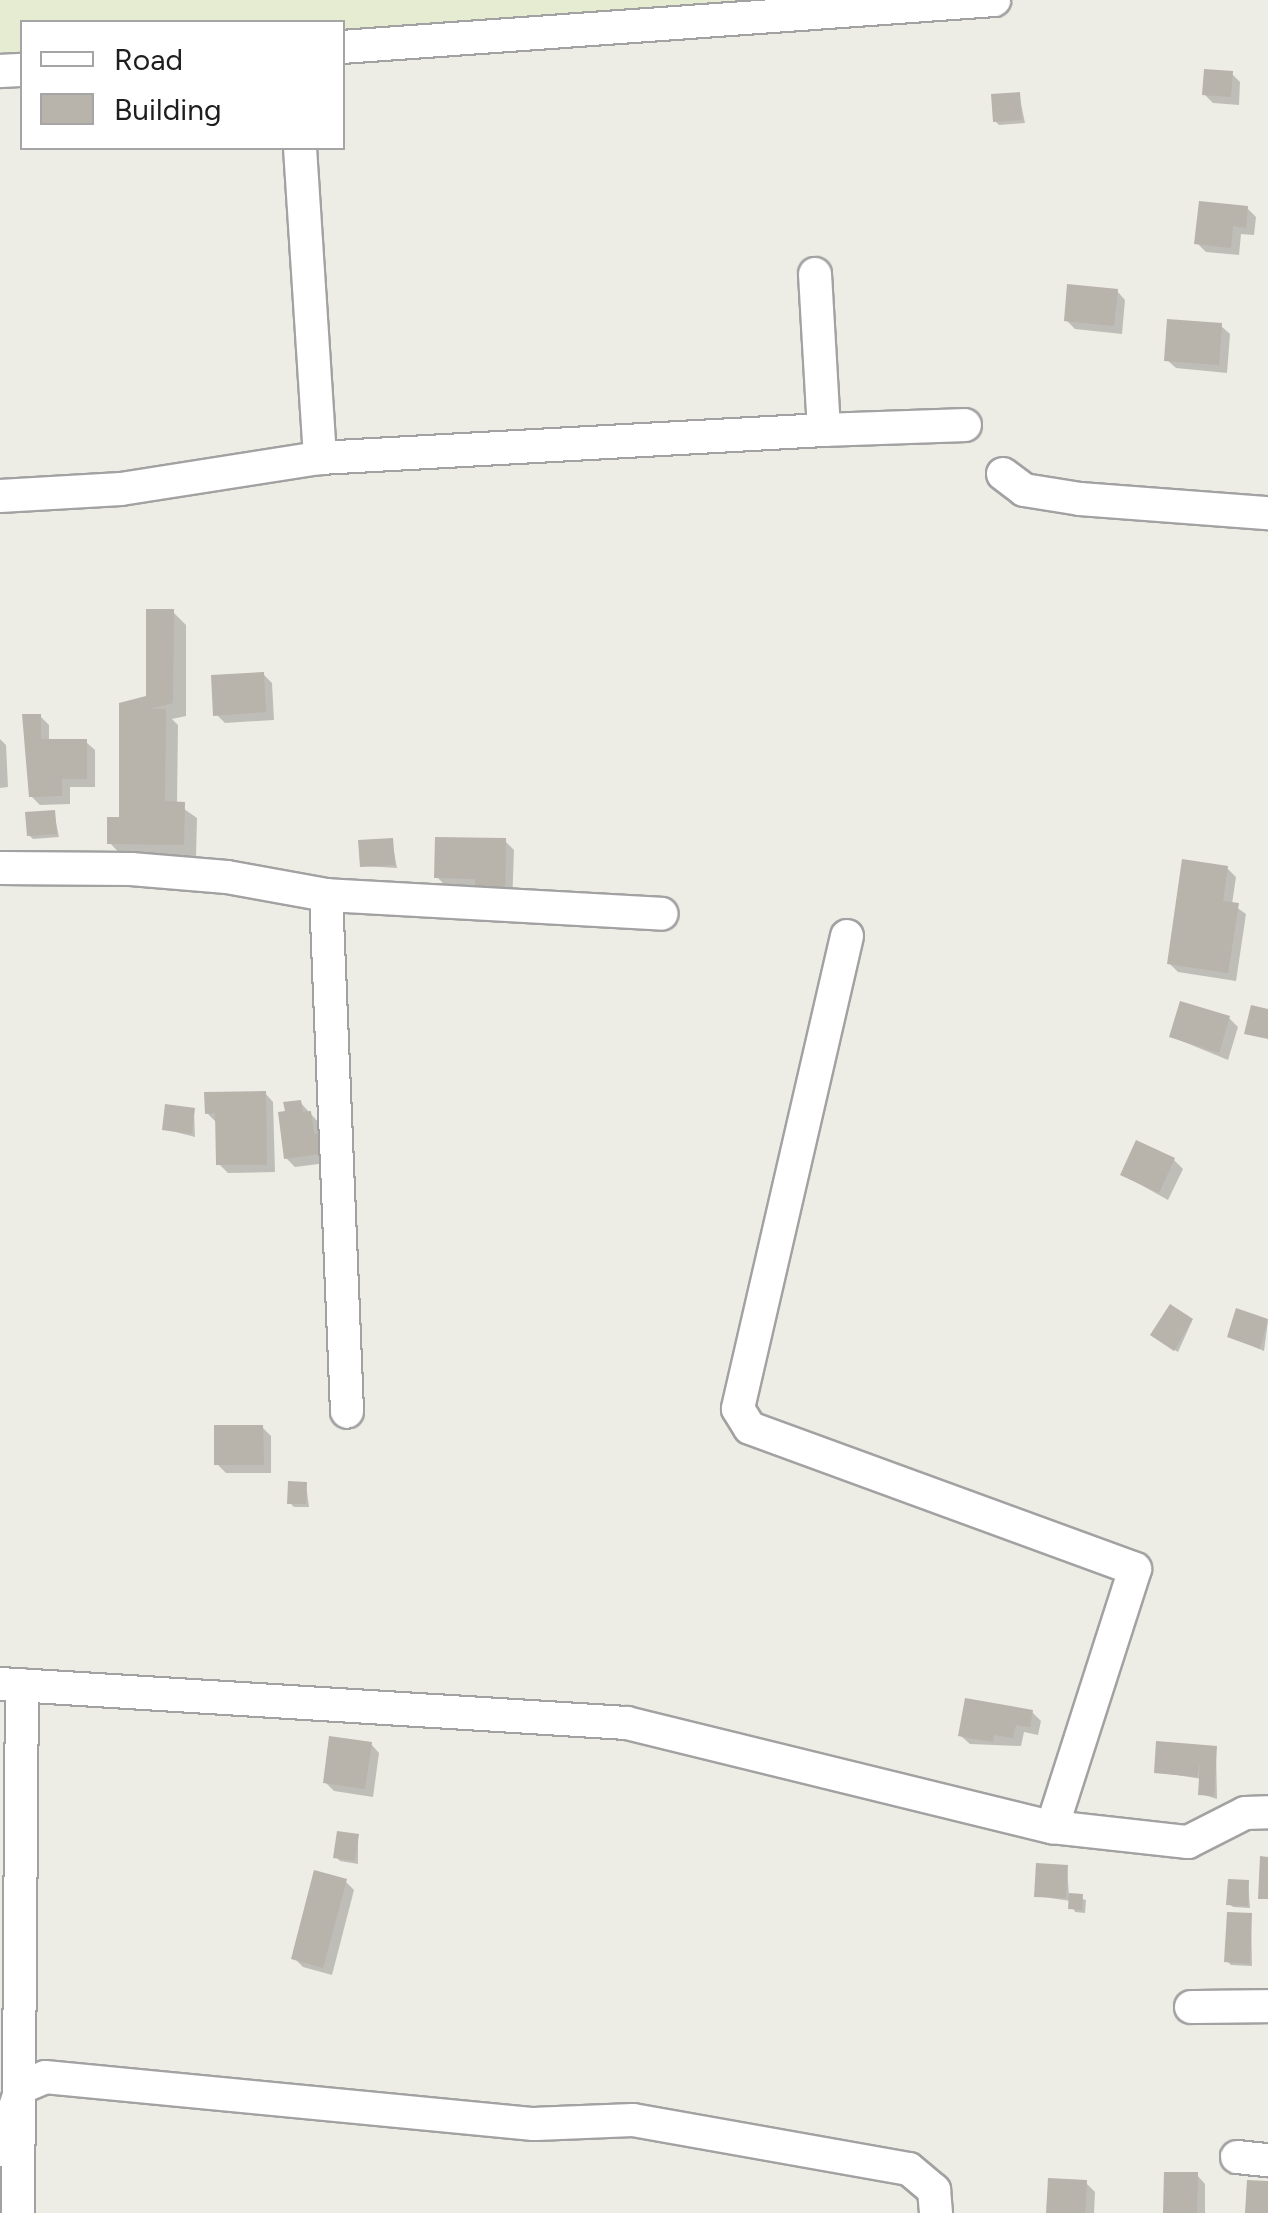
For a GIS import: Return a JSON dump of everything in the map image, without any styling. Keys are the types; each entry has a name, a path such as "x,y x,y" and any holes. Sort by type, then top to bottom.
{"street":[{"path":"345,47 994,0"},
{"path":"300,150 320,458"},
{"path":"815,274 824,430"},
{"path":"0,496 122,489 320,458 964,426"},
{"path":"1003,474 1024,490 1080,499 1268,513"},
{"path":"0,868 227,877 326,895 662,914"},
{"path":"326,895 347,1412"},
{"path":"847,936 738,1386 738,1410 750,1428 1135,1569 1052,1827"},
{"path":"18,2213 22,2087 11,1684 627,1723 1052,1827 1188,1842 1245,1813 1268,1812"},
{"path":"1191,2007 1268,2006"},
{"path":"0,2150 22,2087 46,2077 534,2124 633,2120 909,2169 934,2190 936,2213"}],"green space":[{"path":"0,0 995,0 345,47 345,20 20,20 20,70 0,71"}],"building":[{"path":"1204,69 1233,71 1231,97 1202,95"},
{"path":"1020,92 1022,120 993,122 991,94"},
{"path":"1199,201 1248,206 1246,228 1233,226 1231,248 1194,244"},
{"path":"1067,284 1118,289 1114,326 1064,321"},
{"path":"1167,319 1222,323 1219,365 1164,361"},
{"path":"146,609 174,609 173,703 150,709 166,709 165,801 185,802 184,845 107,844 107,817 119,817 119,703 146,696"},
{"path":"264,672 266,712 213,716 211,675"},
{"path":"22,714 41,714 41,739 87,739 87,779 62,779 62,796 29,797"},
{"path":"55,810 57,834 27,836 25,812"},
{"path":"435,837 506,838 505,899 475,899 475,879 434,878"},
{"path":"393,838 395,865 360,867 358,840"},
{"path":"1182,859 1228,866 1223,901 1239,903 1228,973 1167,964"},
{"path":"1180,1001 1230,1016 1219,1053 1169,1037"},
{"path":"1251,1005 1268,1009 1268,1039 1244,1034"},
{"path":"266,1091 267,1165 216,1165 215,1113 205,1114 204,1092"},
{"path":"301,1100 303,1112 311,1111 314,1134 324,1132 326,1153 284,1159 278,1112 285,1111 283,1102"},
{"path":"165,1104 195,1108 192,1134 162,1130"},
{"path":"1136,1140 1175,1158 1159,1193 1120,1175"},
{"path":"1170,1304 1193,1319 1174,1351 1150,1335"},
{"path":"1236,1308 1268,1319 1260,1349 1227,1337"},
{"path":"214,1425 263,1425 264,1465 214,1465"},
{"path":"288,1481 307,1482 306,1504 287,1504"},
{"path":"965,1698 1033,1710 1030,1727 1016,1725 1013,1738 994,1735 993,1742 958,1736"},
{"path":"329,1736 372,1742 365,1789 323,1783"},
{"path":"1156,1741 1217,1746 1214,1796 1198,1795 1200,1761 1197,1777 1154,1773"},
{"path":"337,1831 359,1834 355,1861 333,1858"},
{"path":"1260,1856 1268,1857 1268,1899 1258,1899"},
{"path":"1036,1863 1068,1865 1066,1898 1034,1897"},
{"path":"314,1870 347,1879 323,1968 291,1959"},
{"path":"1228,1879 1249,1880 1248,1906 1226,1905"},
{"path":"1069,1893 1083,1894 1082,1910 1068,1909"},
{"path":"1227,1912 1252,1913 1250,1964 1224,1962"},
{"path":"1164,2172 1198,2172 1197,2213 1163,2213"},
{"path":"1048,2178 1087,2180 1085,2213 1046,2213"},
{"path":"1247,2180 1268,2181 1268,2213 1245,2213"}]}
